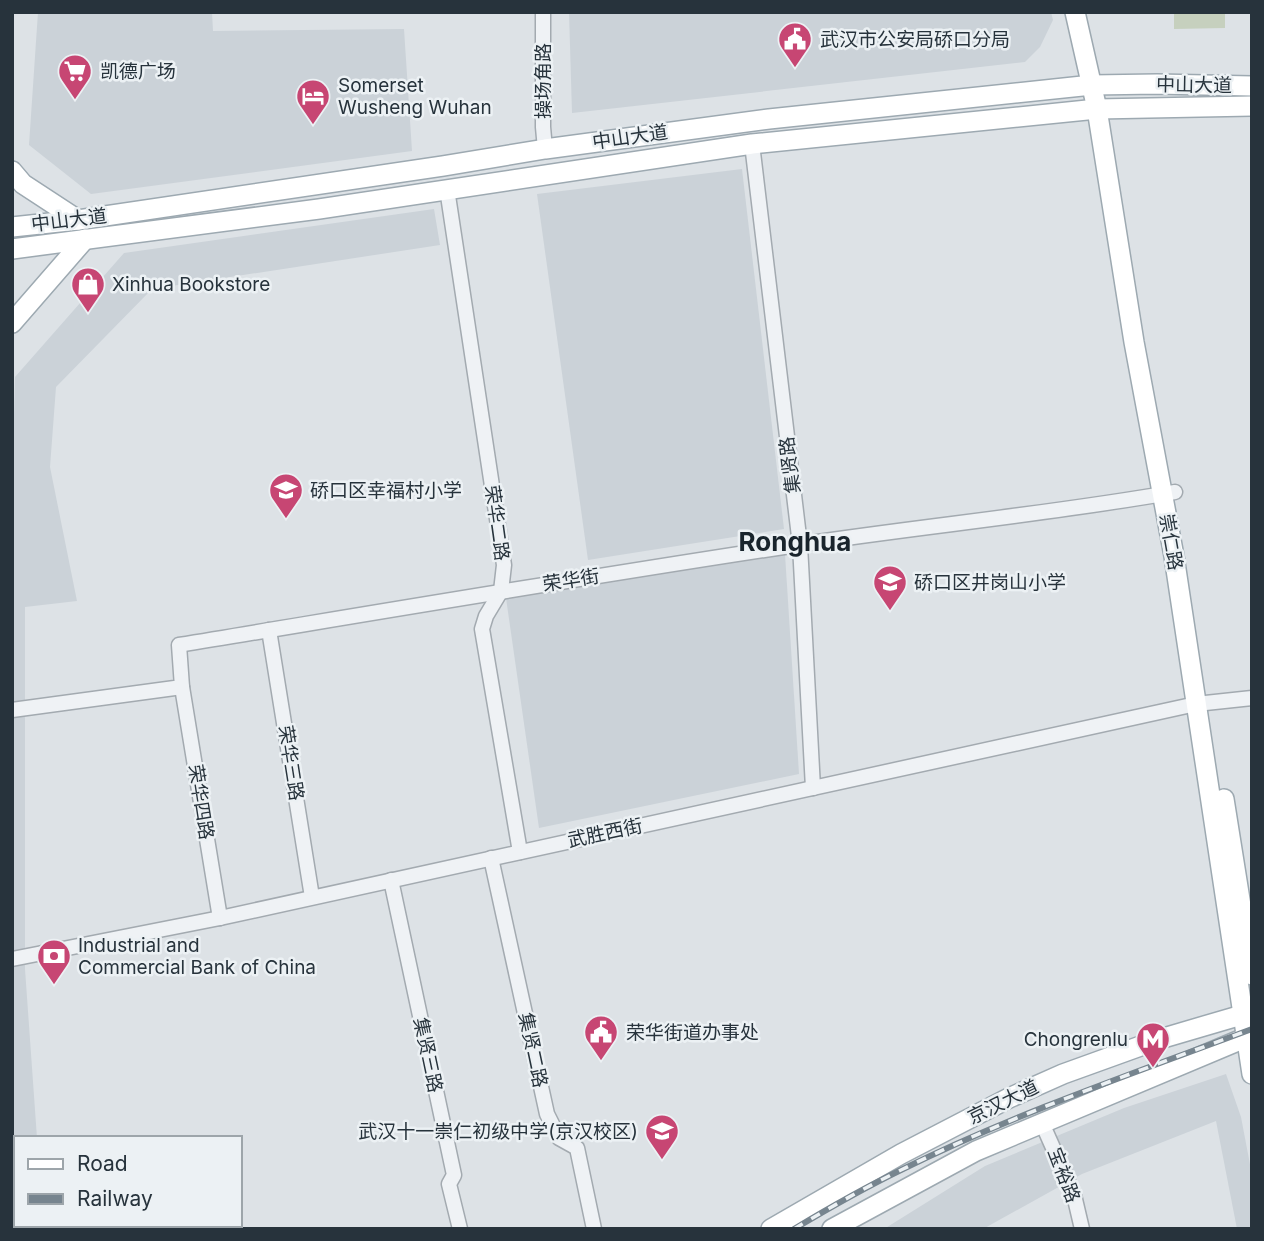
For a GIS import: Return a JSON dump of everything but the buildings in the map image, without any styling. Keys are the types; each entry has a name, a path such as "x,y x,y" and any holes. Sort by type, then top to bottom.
{"main road":[{"name":"崇仁路","path":"1075,12 1099,85"},
{"name":"崇仁路","path":"1089,12 1134,342 1169,493 1203,703 1252,975"},
{"name":"中山大道","path":"12,227 78,220 545,149 782,117 1099,85 1252,86"},
{"name":"中山大道","path":"12,249 319,209 752,144 1103,108 1252,106"},
{"path":"12,171 23,184 78,220"},
{"path":"12,323 85,239"},
{"name":"崇仁路","path":"1203,703 1247,1014 1252,1074"},
{"name":"京汉大道","path":"771,1229 901,1154 1063,1073 1160,1039 1247,1014"},
{"name":"京汉大道","path":"832,1229 976,1151 1249,1036"}],"street":[{"name":"操场角路","path":"543,12 545,149"},
{"name":"集贤路","path":"752,144 800,545 813,788"},
{"name":"荣华二路","path":"447,189 504,565 501,591 486,616 482,629 520,852"},
{"name":"荣华街","path":"182,687 179,645 501,591 800,545 1169,493"},
{"name":"荣华三路","path":"270,630 312,897"},
{"path":"12,710 182,687"},
{"name":"荣华四路","path":"182,687 220,918"},
{"name":"武胜西街","path":"12,958 220,918 1203,703 1252,698"},
{"name":"集贤二路","path":"491,858 547,1114 559,1138 577,1149 594,1229"},
{"name":"集贤三路","path":"391,880 454,1175 449,1184 460,1229"},
{"name":"宝裕路","path":"1042,1123 1074,1195 1082,1229"}],"shaded area":[{"path":"38,12 212,12 213,31 404,29 412,151 91,194 29,145"},
{"path":"569,12 1051,12 1053,20 1040,47 1025,62 572,113"},
{"path":"742,169 784,529 588,560 537,194"},
{"path":"434,209 440,245 152,289 56,387 50,467 77,601 25,607 25,969 37,1136 14,1136 14,1227 43,1229 12,1229 12,490 15,377 124,253"},
{"path":"785,554 799,774 539,828 506,598"},
{"path":"1226,1074 1241,1117 1252,1175 1252,1229 1237,1229 1216,1121 1082,1174 983,1229 884,1229 985,1166 1124,1108"}],"green space":[{"path":"1174,12 1225,12 1225,28 1174,29"}],"railway":[{"path":"794,1229 887,1177 987,1131 1252,1029"}],"place":[{"name":"武汉市公安局硚口分局","path":"795,69"},
{"name":"凯德广场","path":"75,101"},
{"name":"Somerset Wusheng Wuhan","path":"313,126"},
{"name":"Xinhua Bookstore","path":"88,314"},
{"name":"硚口区幸福村小学","path":"286,520"},
{"name":"硚口区井岗山小学","path":"890,612"},
{"name":"Industrial and Commercial Bank of China","path":"54,986"},
{"name":"荣华街道办事处","path":"601,1062"},
{"name":"Chongrenlu","path":"1153,1069"},
{"name":"武汉十一崇仁初级中学(京汉校区)","path":"662,1161"}],"district":[{"name":"Ronghua","path":"795,541"}]}
